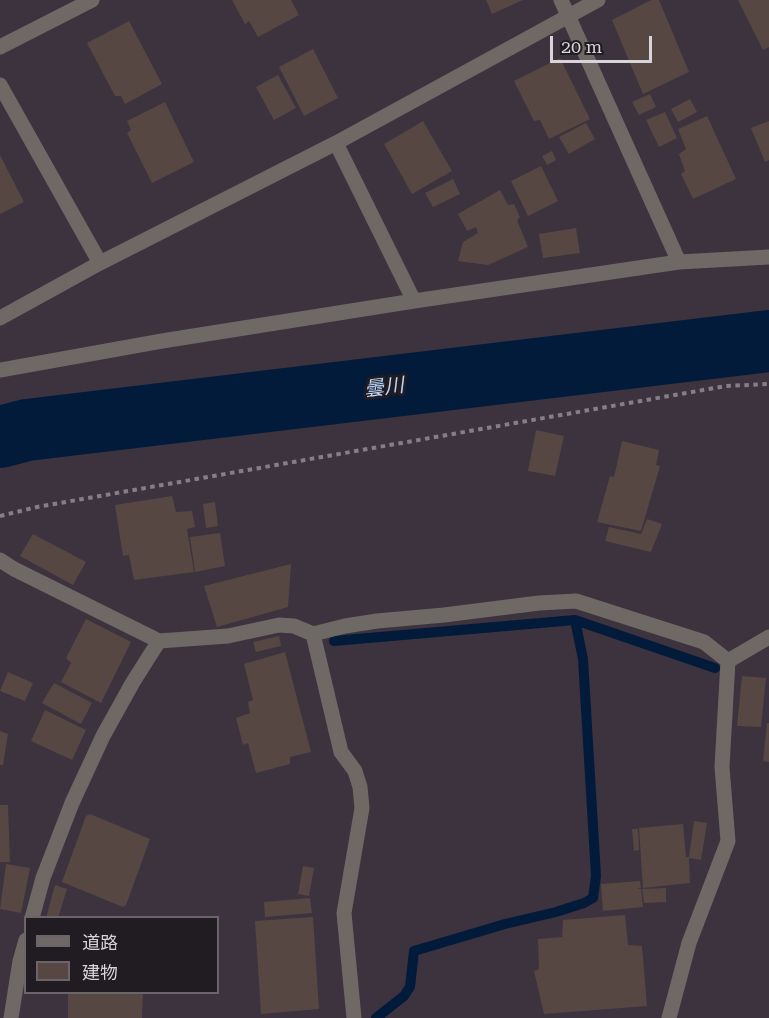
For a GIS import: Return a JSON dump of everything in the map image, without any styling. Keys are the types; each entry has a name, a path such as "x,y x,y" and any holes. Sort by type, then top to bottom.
{"street":[{"path":"0,47 92,0"},
{"path":"561,0 679,262"},
{"path":"0,318 100,263 336,143 598,0"},
{"path":"0,85 100,263"},
{"path":"336,143 414,301"},
{"path":"0,370 162,341 679,262 769,257"},
{"path":"0,560 159,641 228,636 279,625 294,626 313,634 377,621 576,601 704,642 728,661"},
{"path":"313,634 341,752 355,771 360,787 362,808 344,913 354,1018"},
{"path":"728,661 769,637"},
{"path":"33,916 43,878 103,736 159,641"},
{"path":"669,1018 689,943 728,841 722,767 728,661"},
{"path":"11,1018 24,947"}],"path":[{"path":"0,516 37,507 726,386 769,384"}],"building":[{"path":"232,0 291,0 299,15 258,37 249,21 245,24"},
{"path":"486,0 523,0 492,14"},
{"path":"651,0 659,0 689,72 643,94 612,20"},
{"path":"738,0 769,0 769,47 763,50"},
{"path":"129,21 162,84 125,104 121,96 115,96 87,43"},
{"path":"313,49 338,98 304,116 279,67"},
{"path":"560,58 590,119 549,139 540,120 534,121 514,81"},
{"path":"278,75 296,108 274,120 256,87"},
{"path":"650,94 656,107 639,115 632,102"},
{"path":"690,99 697,112 678,122 671,109"},
{"path":"165,102 194,162 152,183 127,133 131,130 127,121"},
{"path":"665,112 677,138 659,147 646,120"},
{"path":"707,116 736,179 693,199 681,174 685,171 679,154 686,149 678,129"},
{"path":"423,121 452,171 412,194 384,144"},
{"path":"769,121 769,160 765,162 751,128"},
{"path":"586,123 595,139 569,154 559,137"},
{"path":"552,151 556,160 547,165 542,156"},
{"path":"0,155 24,202 0,214"},
{"path":"541,166 558,201 528,216 511,181"},
{"path":"453,179 460,194 433,207 425,193"},
{"path":"500,190 508,205 514,204 520,217 517,220 528,247 488,265 458,261 463,242 478,233 476,227 467,231 458,214"},
{"path":"576,228 580,253 543,258 539,234"},
{"path":"536,430 564,436 555,476 528,471"},
{"path":"622,441 659,450 656,465 660,466 641,531 597,522 610,476 614,477"},
{"path":"172,496 176,512 192,511 195,527 187,529 194,572 134,580 129,555 123,556 115,505"},
{"path":"215,502 218,526 206,528 203,504"},
{"path":"647,519 662,524 651,552 605,541 609,527 641,534"},
{"path":"220,533 225,566 195,572 190,537"},
{"path":"33,534 86,562 73,585 20,556"},
{"path":"291,564 288,607 217,627 204,586"},
{"path":"86,619 131,642 101,703 61,682 71,663 66,658"},
{"path":"279,636 281,646 256,652 253,642"},
{"path":"285,652 311,752 290,757 290,764 256,773 248,743 243,745 236,718 250,713 248,702 253,700 244,664"},
{"path":"8,672 33,683 25,701 0,691"},
{"path":"742,676 766,678 761,727 737,726"},
{"path":"54,683 92,703 81,724 42,703"},
{"path":"45,710 86,730 72,760 31,741"},
{"path":"767,723 769,723 769,762 763,761"},
{"path":"0,731 8,734 3,765 0,765"},
{"path":"0,805 8,805 10,862 0,862"},
{"path":"90,814 150,839 126,905 123,907 62,882 86,816"},
{"path":"694,821 707,823 701,860 689,858 690,883 643,888 639,828 683,824 686,857 689,857"},
{"path":"632,829 638,829 639,850 634,851"},
{"path":"6,864 30,868 21,913 0,909"},
{"path":"303,866 314,868 309,896 298,894"},
{"path":"640,881 641,888 636,889 641,889 643,907 603,911 601,884"},
{"path":"55,885 67,889 59,916 47,916"},
{"path":"666,888 666,902 644,903 642,889"},
{"path":"310,898 312,913 265,917 264,902"},
{"path":"625,915 628,945 642,946 647,1006 544,1014 534,971 539,969 538,939 562,937 563,920"},
{"path":"313,917 319,1009 261,1014 255,921"},
{"path":"68,994 143,994 142,1018 68,1018"}],"waterway":[{"name":"曇川","path":"0,437 27,430 769,341"},
{"path":"334,641 575,620 715,668"},
{"path":"376,1018 404,996 410,987 414,951 505,924 556,912 593,898 596,876 583,659 575,620"}]}
